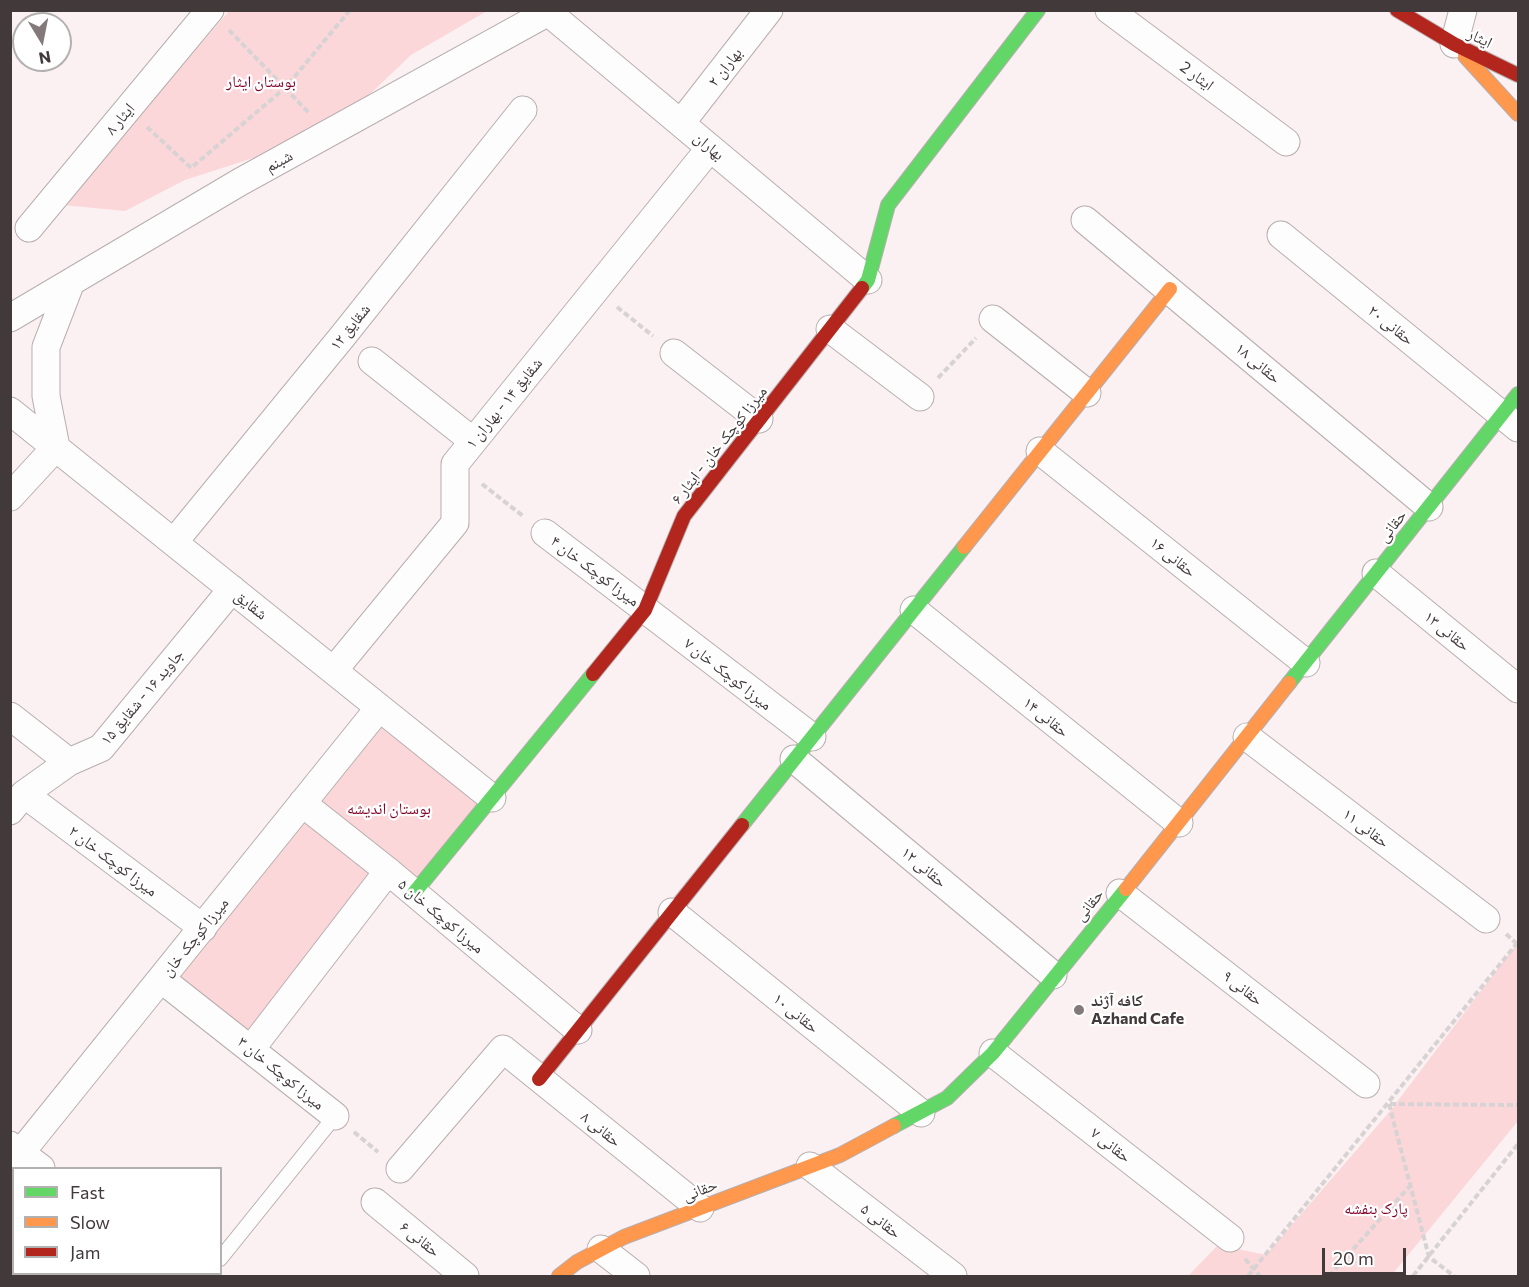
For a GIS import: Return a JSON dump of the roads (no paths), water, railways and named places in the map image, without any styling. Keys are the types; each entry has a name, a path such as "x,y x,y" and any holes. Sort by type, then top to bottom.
{"street":[{"name":"بهاران ۲","path":"681,123 769,10"},
{"name":"میرزا کوچک خان - ایثار ۶","path":"414,893 645,610 684,516 868,280 888,206 1038,10"},
{"name":"ایثار 2","path":"1109,10 1286,141"},
{"name":"ایثار","path":"1397,10 1454,44 1518,75"},
{"path":"1463,10 1454,44 1518,114"},
{"name":"بهاران","path":"550,11 868,280"},
{"name":"شبنم","path":"10,318 240,182 550,11"},
{"name":"ایثار ۸","path":"29,228 220,20"},
{"name":"شقایق ۱۲","path":"174,542 342,337 523,110"},
{"name":"شقایق ۱۴ - بهاران ۱","path":"334,670 454,523 455,464 710,148"},
{"name":"حقانی ۱۸","path":"1085,220 1429,507"},
{"name":"حقانی ۲۰","path":"1281,235 1510,422"},
{"path":"10,497 56,447 46,396 46,347 71,282"},
{"path":"539,1079 1170,289"},
{"path":"993,320 1088,393"},
{"path":"830,328 920,398"},
{"path":"674,353 759,419"},
{"path":"372,361 474,441"},
{"name":"حقانی","path":"559,1276 577,1262 624,1237 840,1155 946,1098 993,1053 1120,892 1179,823 1429,507 1510,422 1518,394"},
{"name":"شقایق","path":"10,411 492,798"},
{"name":"حقانی ۱۶","path":"1040,452 1306,663"},
{"name":"میرزا کوچک خان ۴","path":"545,533 645,610"},
{"name":"حقانی ۱۳","path":"1376,573 1518,689"},
{"name":"جاوید ۱۶ - شقایق ۱۵","path":"17,802 69,762 101,748 232,589"},
{"name":"میرزا کوچک خان ۷","path":"645,610 812,738"},
{"name":"حقانی ۱۴","path":"914,610 1179,823"},
{"name":"میرزا کوچک خان","path":"21,1158 161,979 379,708"},
{"path":"10,716 69,762"},
{"name":"حقانی ۱۱","path":"1247,737 1486,920"},
{"name":"حقانی ۱۲","path":"794,759 1053,975"},
{"name":"میرزا کوچک خان ۲","path":"17,802 203,928"},
{"name":"میرزا کوچک خان ۵","path":"302,803 388,871 578,1030"},
{"path":"251,1049 388,871"},
{"name":"حقانی ۹","path":"1120,892 1366,1084"},
{"name":"حقانی ۱۰","path":"672,912 921,1113"},
{"name":"میرزا کوچک خان ۳","path":"161,979 335,1116"},
{"name":"حقانی ۸","path":"400,1169 503,1049 700,1208"},
{"name":"حقانی ۷","path":"993,1053 1230,1238"},
{"name":"حقانی ۵","path":"810,1166 953,1276"},
{"name":"حقانی ۶","path":"375,1202 465,1276"},
{"path":"601,1249 636,1276"}],"lane":[{"path":"222,1257 335,1116"}],"place":[{"name":"کافه آژند Azhand Cafe","path":"1079,1010"}],"park label":[{"name":"بوستان ایثار","path":"261,82"},
{"name":"بوستان اندیشه","path":"389,809"},
{"name":"پارک بنفشه","path":"1376,1209"}]}
